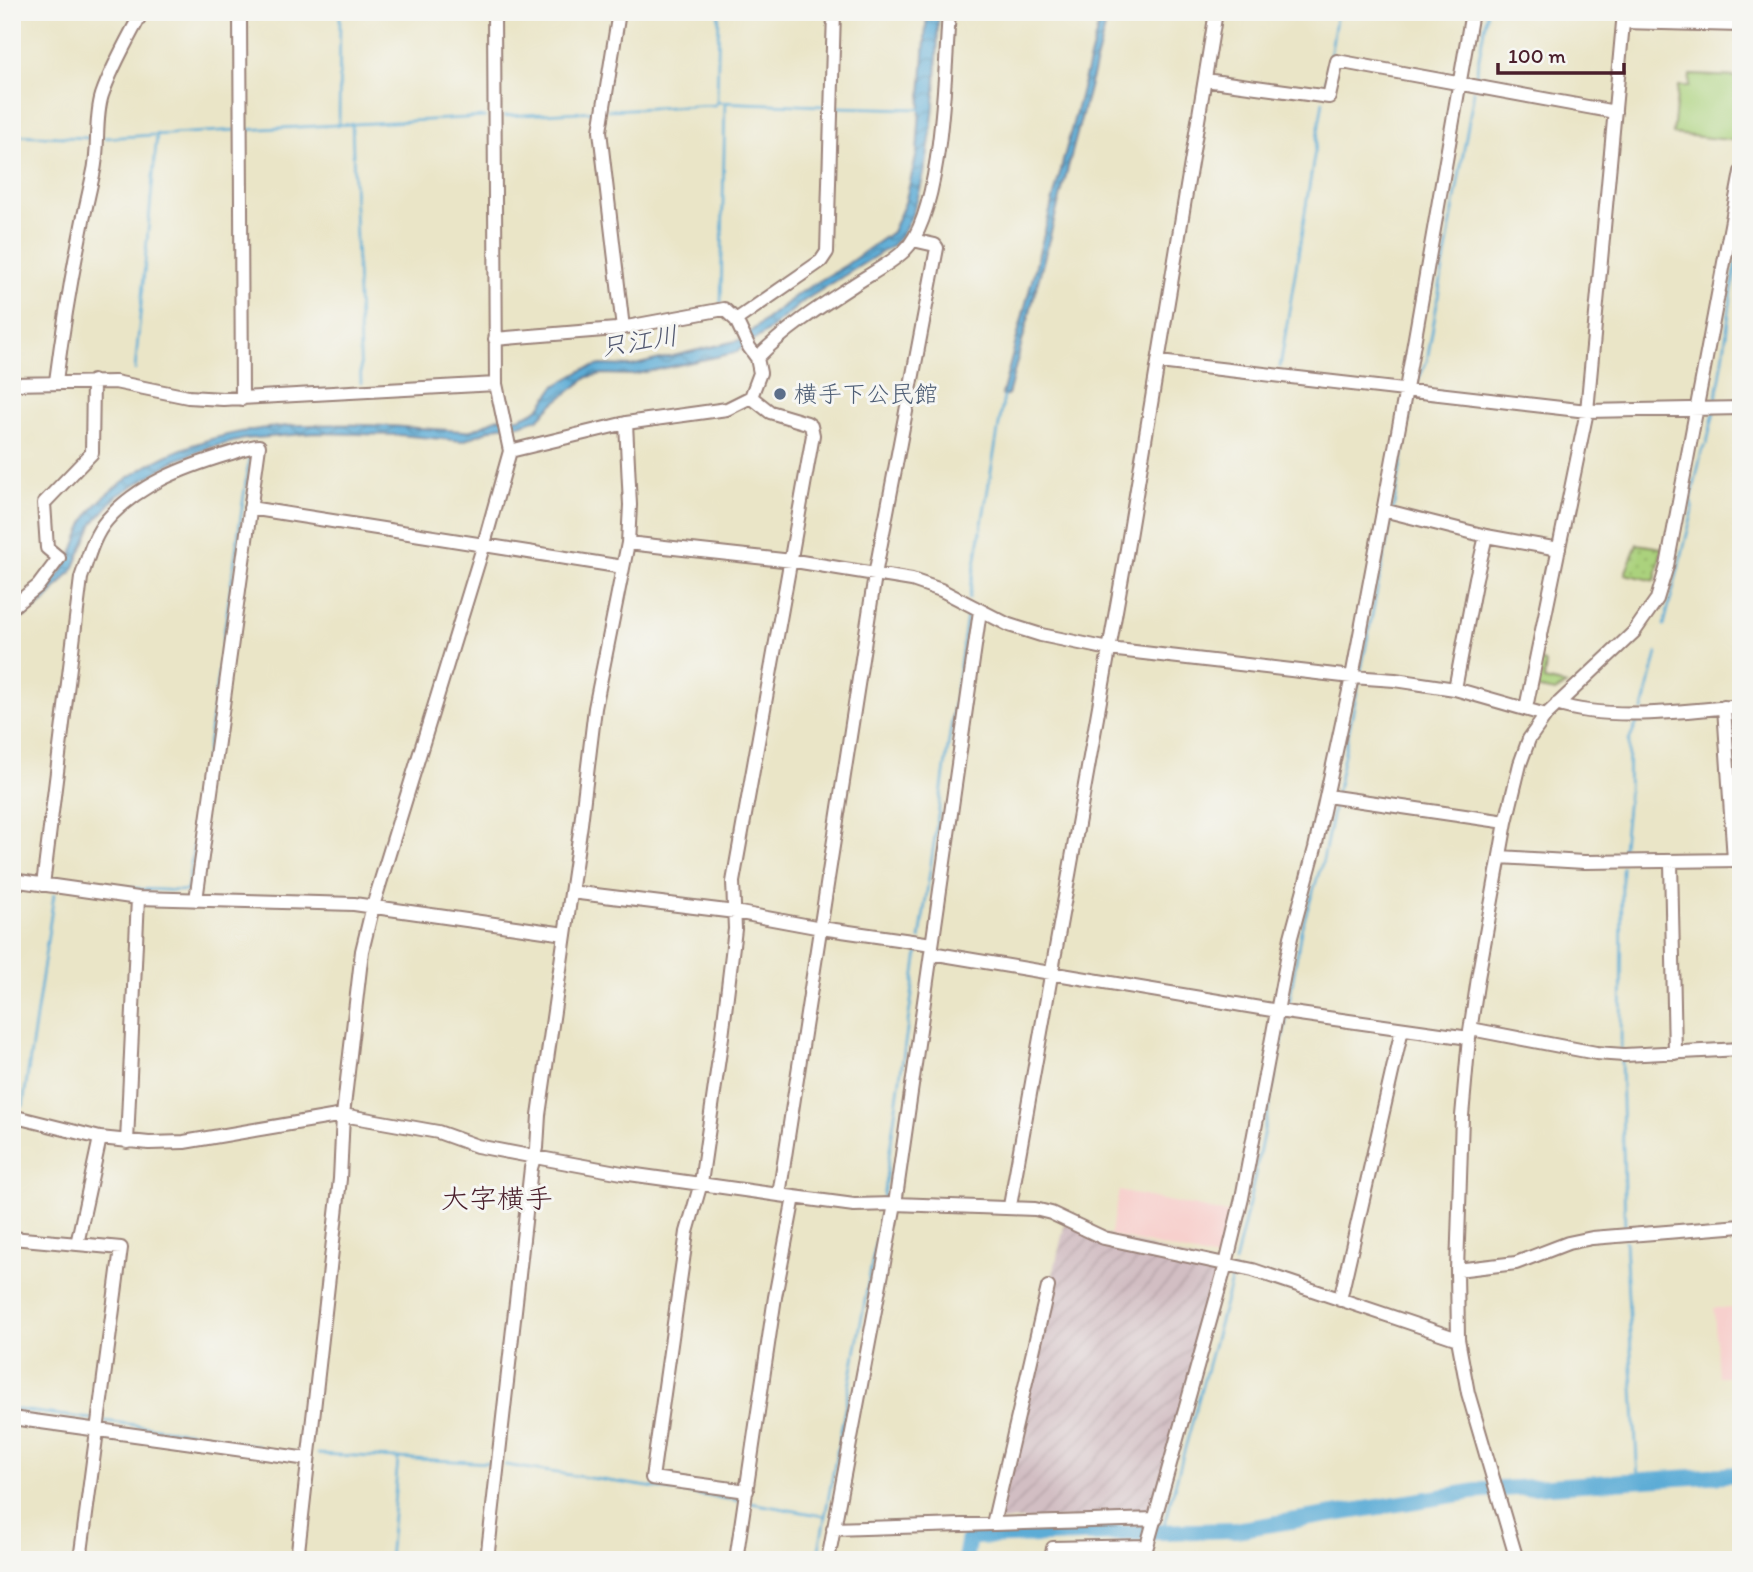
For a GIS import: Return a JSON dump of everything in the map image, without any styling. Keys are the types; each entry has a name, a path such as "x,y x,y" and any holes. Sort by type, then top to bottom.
{"street":[{"path":"56,381 63,324 86,196 94,173 101,98 111,71 142,12"},
{"path":"240,12 242,399"},
{"path":"297,1560 340,1179 343,1115 362,951 373,906 510,451 496,384 494,12"},
{"path":"619,12 600,131 623,328"},
{"path":"738,325 821,261 827,252 834,12"},
{"path":"753,352 770,344 805,316 892,260 913,240 928,200 938,154 949,12"},
{"path":"1010,1206 1159,362 1216,12"},
{"path":"1143,1560 1233,1265 1242,1198 1290,937 1315,848 1333,797 1390,512 1469,87 1472,12"},
{"path":"1526,708 1587,411 1623,17 1741,25"},
{"path":"1205,80 1329,97 1337,61 1615,112"},
{"path":"1517,1560 1468,1393 1458,1339 1457,1270 1462,1116 1478,978 1506,822 1529,739 1546,715 1634,632 1657,599 1667,566 1741,172"},
{"path":"779,1195 875,575 937,248 935,245 913,240"},
{"path":"495,339 623,328 724,309 738,325 753,352 760,373 751,397 727,409 626,423 510,451"},
{"path":"1159,362 1587,411 1741,408"},
{"path":"12,384 56,381 114,382 188,397 242,399 496,384"},
{"path":"12,607 38,586 59,558 47,548 44,503 92,453 93,381"},
{"path":"747,1492 652,1478 687,1232 701,1183 722,1037 735,912 733,882 813,430 807,423 770,412 751,397"},
{"path":"487,1560 531,1168 535,1157 595,708 628,543 626,423"},
{"path":"43,884 81,578 95,536 107,519 121,507 181,468 259,446 196,900"},
{"path":"250,508 623,567"},
{"path":"1390,512 1486,536 1559,550"},
{"path":"1455,689 1486,536"},
{"path":"628,543 791,561 912,580 941,590 1009,625 1041,635 1109,649 1455,689 1546,715"},
{"path":"828,1560 978,610"},
{"path":"1557,704 1599,712 1672,712 1741,706"},
{"path":"1500,858 1584,862 1737,860 1724,707"},
{"path":"1333,797 1506,822"},
{"path":"1671,862 1675,1053"},
{"path":"12,880 138,898 373,906 565,933"},
{"path":"571,892 735,912 926,945 1051,973 1402,1029 1470,1034 1624,1055 1741,1049"},
{"path":"127,1142 138,898"},
{"path":"1340,1300 1402,1029"},
{"path":"12,1116 100,1138 127,1142 184,1142 343,1115 438,1132 477,1146 622,1173 779,1195 854,1205 1010,1206 1051,1213 1104,1238 1233,1265 1458,1339"},
{"path":"77,1244 100,1138"},
{"path":"736,1560 775,1297 794,1197"},
{"path":"1457,1270 1516,1263 1569,1242 1592,1238 1741,1226"},
{"path":"12,1238 121,1248 80,1560"},
{"path":"993,1524 1048,1287"},
{"path":"12,1418 309,1459"},
{"path":"833,1529 1156,1519"},
{"path":"1051,1560 1053,1548 1146,1546"}],"shaded area":[{"path":"1119,1191 1235,1215 1225,1261 1110,1235"},
{"path":"1065,1223 1222,1268 1153,1516 996,1521"},
{"path":"1714,1308 1741,1308 1741,1377 1718,1377"}],"green space":[{"path":"1690,75 1741,77 1738,141 1673,134 1678,86 1689,86"},
{"path":"1637,544 1662,548 1655,581 1625,574"},
{"path":"1539,661 1546,663 1544,680 1566,685 1555,692 1534,688"}],"water":[{"path":"927,12 938,12 934,102 924,173 916,204 904,230 890,247 805,300 765,333 734,353 632,375 603,374 588,377 538,419 520,425 499,426 463,441 399,435 315,433 245,439 208,448 174,461 117,496 93,523 71,574 69,573 47,600 12,625 12,616 38,598 60,574 71,556 84,523 97,504 137,472 189,446 266,428 306,425 466,431 498,418 519,418 533,412 540,407 555,386 585,369 601,365 631,366 740,340 799,293 846,265 892,232 905,203 917,153"},
{"path":"1102,12 1109,12 1008,395 1002,395"}],"waterway":[{"path":"339,124 340,12"},
{"path":"608,110 715,105 719,12"},
{"path":"1326,84 1337,12"},
{"path":"1475,81 1487,12"},
{"path":"1415,386 1427,361 1474,91"},
{"path":"1280,367 1323,101"},
{"path":"717,102 825,106"},
{"path":"721,303 725,103"},
{"path":"837,107 924,111"},
{"path":"592,111 594,131"},
{"path":"504,116 598,111"},
{"path":"243,130 485,117"},
{"path":"352,124 361,383"},
{"path":"104,138 237,130"},
{"path":"135,370 157,134"},
{"path":"12,135 90,138"},
{"path":"1715,405 1741,237"},
{"path":"969,599 1004,396"},
{"path":"1393,510 1413,396"},
{"path":"1664,625 1693,511 1691,501 1702,450 1707,443 1714,412"},
{"path":"56,878 141,889 187,891 250,453"},
{"path":"1360,675 1392,516"},
{"path":"920,939 968,609"},
{"path":"1643,710 1657,653"},
{"path":"1336,795 1359,681"},
{"path":"1622,857 1628,797 1629,741 1640,716"},
{"path":"1288,1010 1301,930 1323,860 1335,801"},
{"path":"1621,1050 1622,867"},
{"path":"12,1104 23,1106 54,894"},
{"path":"883,1198 919,945"},
{"path":"1235,1263 1287,1016"},
{"path":"1621,1060 1625,1230"},
{"path":"817,1560 882,1208"},
{"path":"1625,1241 1638,1480"},
{"path":"1165,1532 1165,1521 1234,1270"},
{"path":"12,1409 91,1419"},
{"path":"105,1421 218,1436 221,1440 258,1446"},
{"path":"318,1454 492,1463"},
{"path":"389,1560 398,1459"},
{"path":"505,1465 740,1501"},
{"path":"965,1560 969,1537 1235,1530 1484,1490 1741,1474"},
{"path":"751,1503 824,1516"}],"place":[{"name":"横手下公民館","path":"780,394"}],"district":[{"name":"大字横手","path":"497,1198"}],"water label":[{"name":"只江川","path":"639,341"}]}
